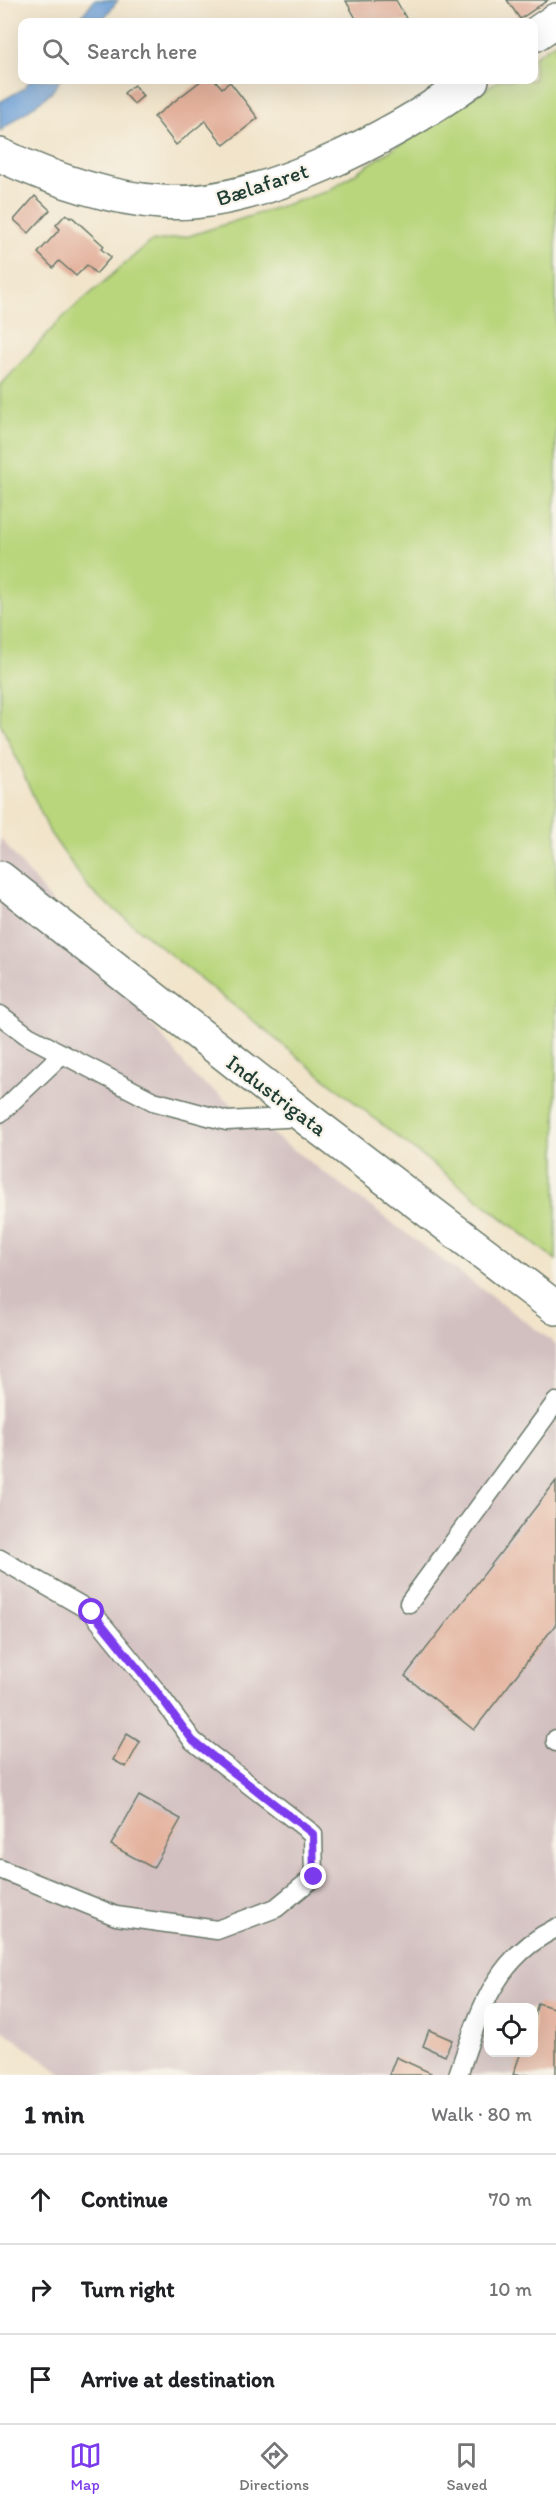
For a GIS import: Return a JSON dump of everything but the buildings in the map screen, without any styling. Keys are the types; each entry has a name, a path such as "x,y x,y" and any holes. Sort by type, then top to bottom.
{"street":[{"path":"538,32 556,20"},
{"name":"Bælafaret","path":"0,155 59,179 104,193 161,202 213,201 287,179 386,136 439,104 466,84"},
{"name":"Industrigata","path":"0,878 305,1117 556,1308"}],"lane":[{"path":"0,1015 28,1036 153,1101 227,1121 305,1117"},
{"path":"0,1113 62,1054"},
{"path":"409,1603 556,1402"},
{"path":"0,1559 92,1612 157,1692 193,1741 313,1834 314,1877 276,1908 217,1930 116,1916 0,1869"},
{"path":"458,2075 484,2001 511,1962 544,1934 556,1928"}],"shaded area":[{"path":"0,838 195,1077 556,1344 556,2075 63,2075 0,2028"}],"green space":[{"path":"556,42 556,1260 394,1134 90,890 50,833 0,722 0,386 60,320 150,242 189,236 328,191 493,84 538,84 538,54"}],"water":[{"path":"94,0 118,0 104,18 80,18"},
{"path":"27,84 57,84 51,93 0,131 0,102"}],"route":[{"path":"92,1612 157,1692 193,1741 313,1834 314,1877"}]}
